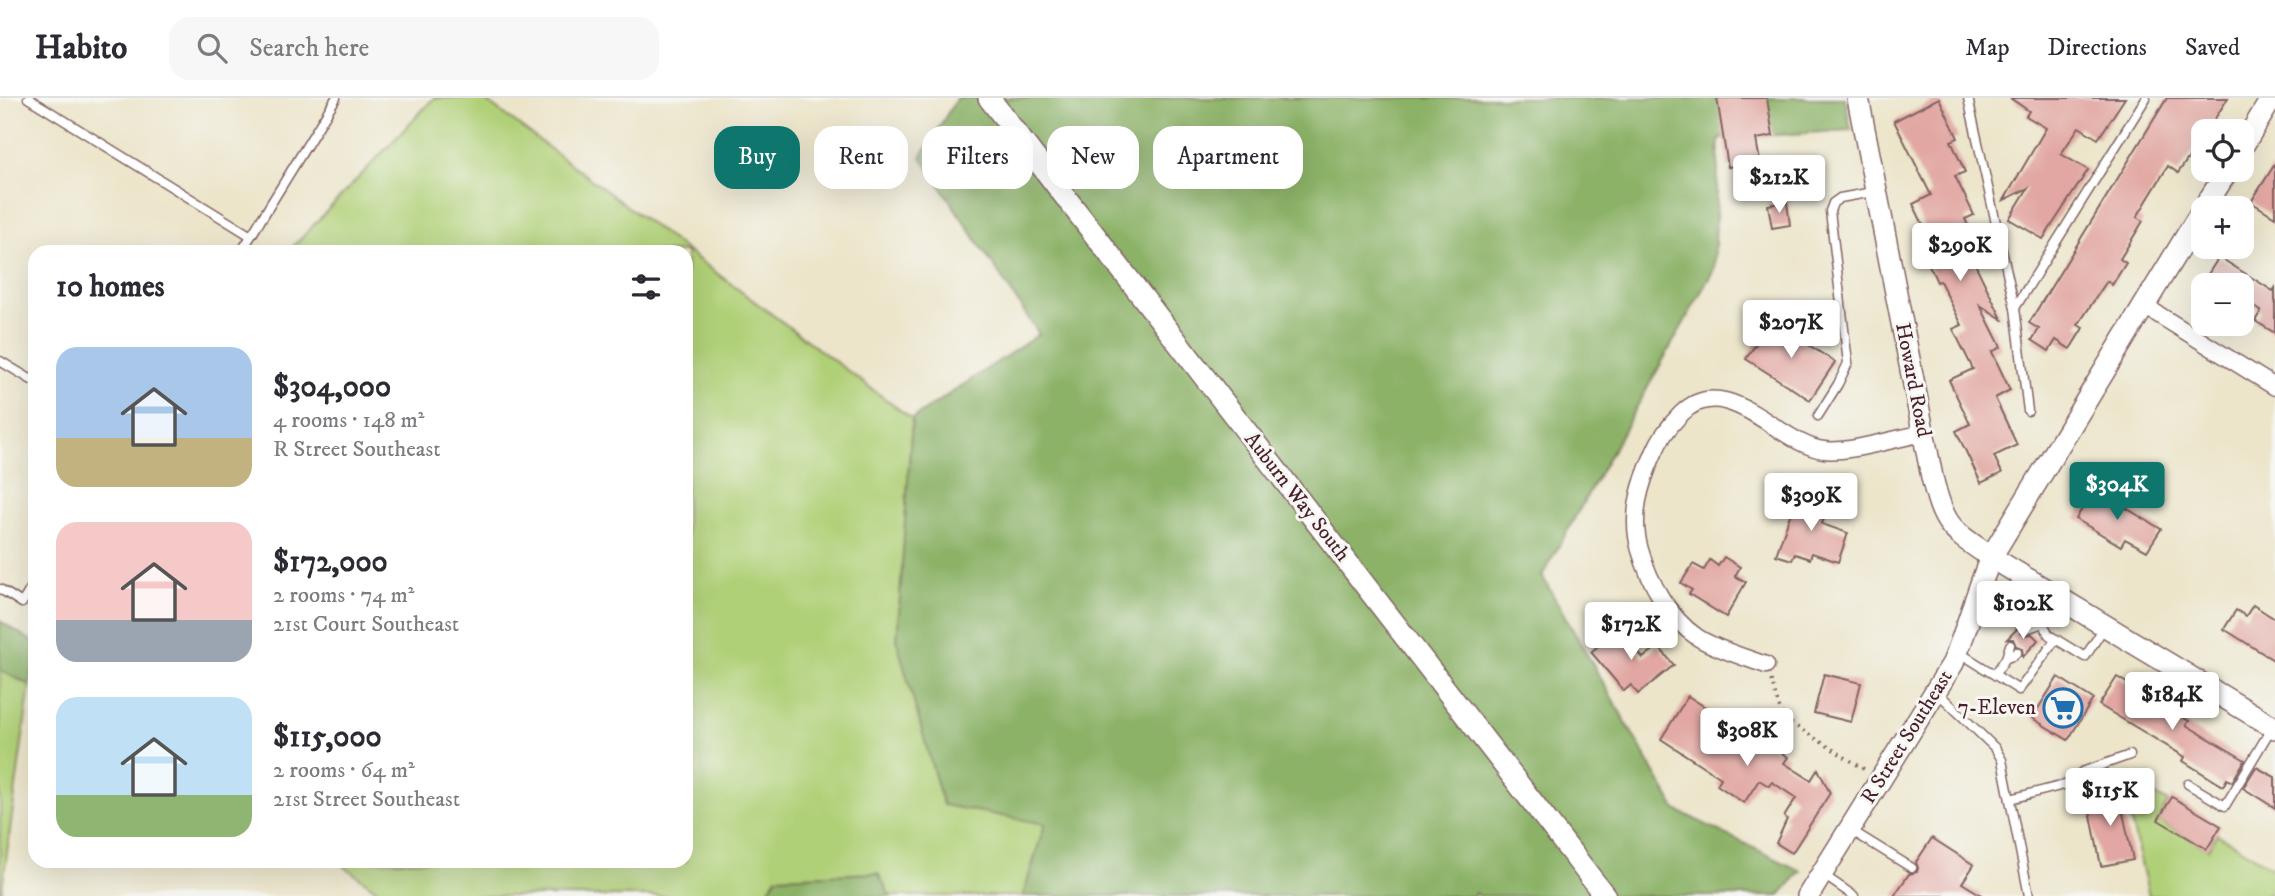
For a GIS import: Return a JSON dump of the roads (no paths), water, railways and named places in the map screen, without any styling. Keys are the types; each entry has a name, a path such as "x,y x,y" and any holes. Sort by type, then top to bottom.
{"street":[{"name":"Auburn Way South","path":"989,98 1605,896"},
{"name":"Howard Road","path":"1858,98 1938,502 1947,524 1991,557 2274,727"},
{"path":"2254,127 2272,98"},
{"name":"R Street Southeast","path":"1808,896 1936,691 1957,652 1991,557 2191,228"},
{"path":"2143,305 2275,387"},
{"path":"1766,665 1698,639 1676,619 1644,563 1636,534 1636,503 1657,445 1689,406 1702,401 1726,400 1805,444 1825,450 1850,448 1924,433"}],"lane":[{"path":"28,98 251,236"},
{"path":"245,245 336,98"},
{"path":"1968,98 2015,309 2028,411"},
{"path":"2015,309 2146,98"},
{"path":"1818,416 1848,363 1830,211 1832,202 1876,191"},
{"path":"0,360 28,378"},
{"path":"0,589 22,603 28,593"},
{"path":"2059,598 2034,628 2085,657 2105,626"},
{"path":"1957,652 2020,690 2056,639"},
{"path":"1995,674 2006,658 2010,645"},
{"path":"2006,658 2017,652"},
{"path":"1936,691 1995,748 2002,760 2029,896"},
{"path":"2188,785 2225,806 2274,727"},
{"path":"2010,799 2068,784 2082,772 2130,755"},
{"path":"1849,830 1912,868"},
{"path":"1822,873 1854,896"}],"place":[{"name":"7-Eleven","path":"2063,708"}]}
